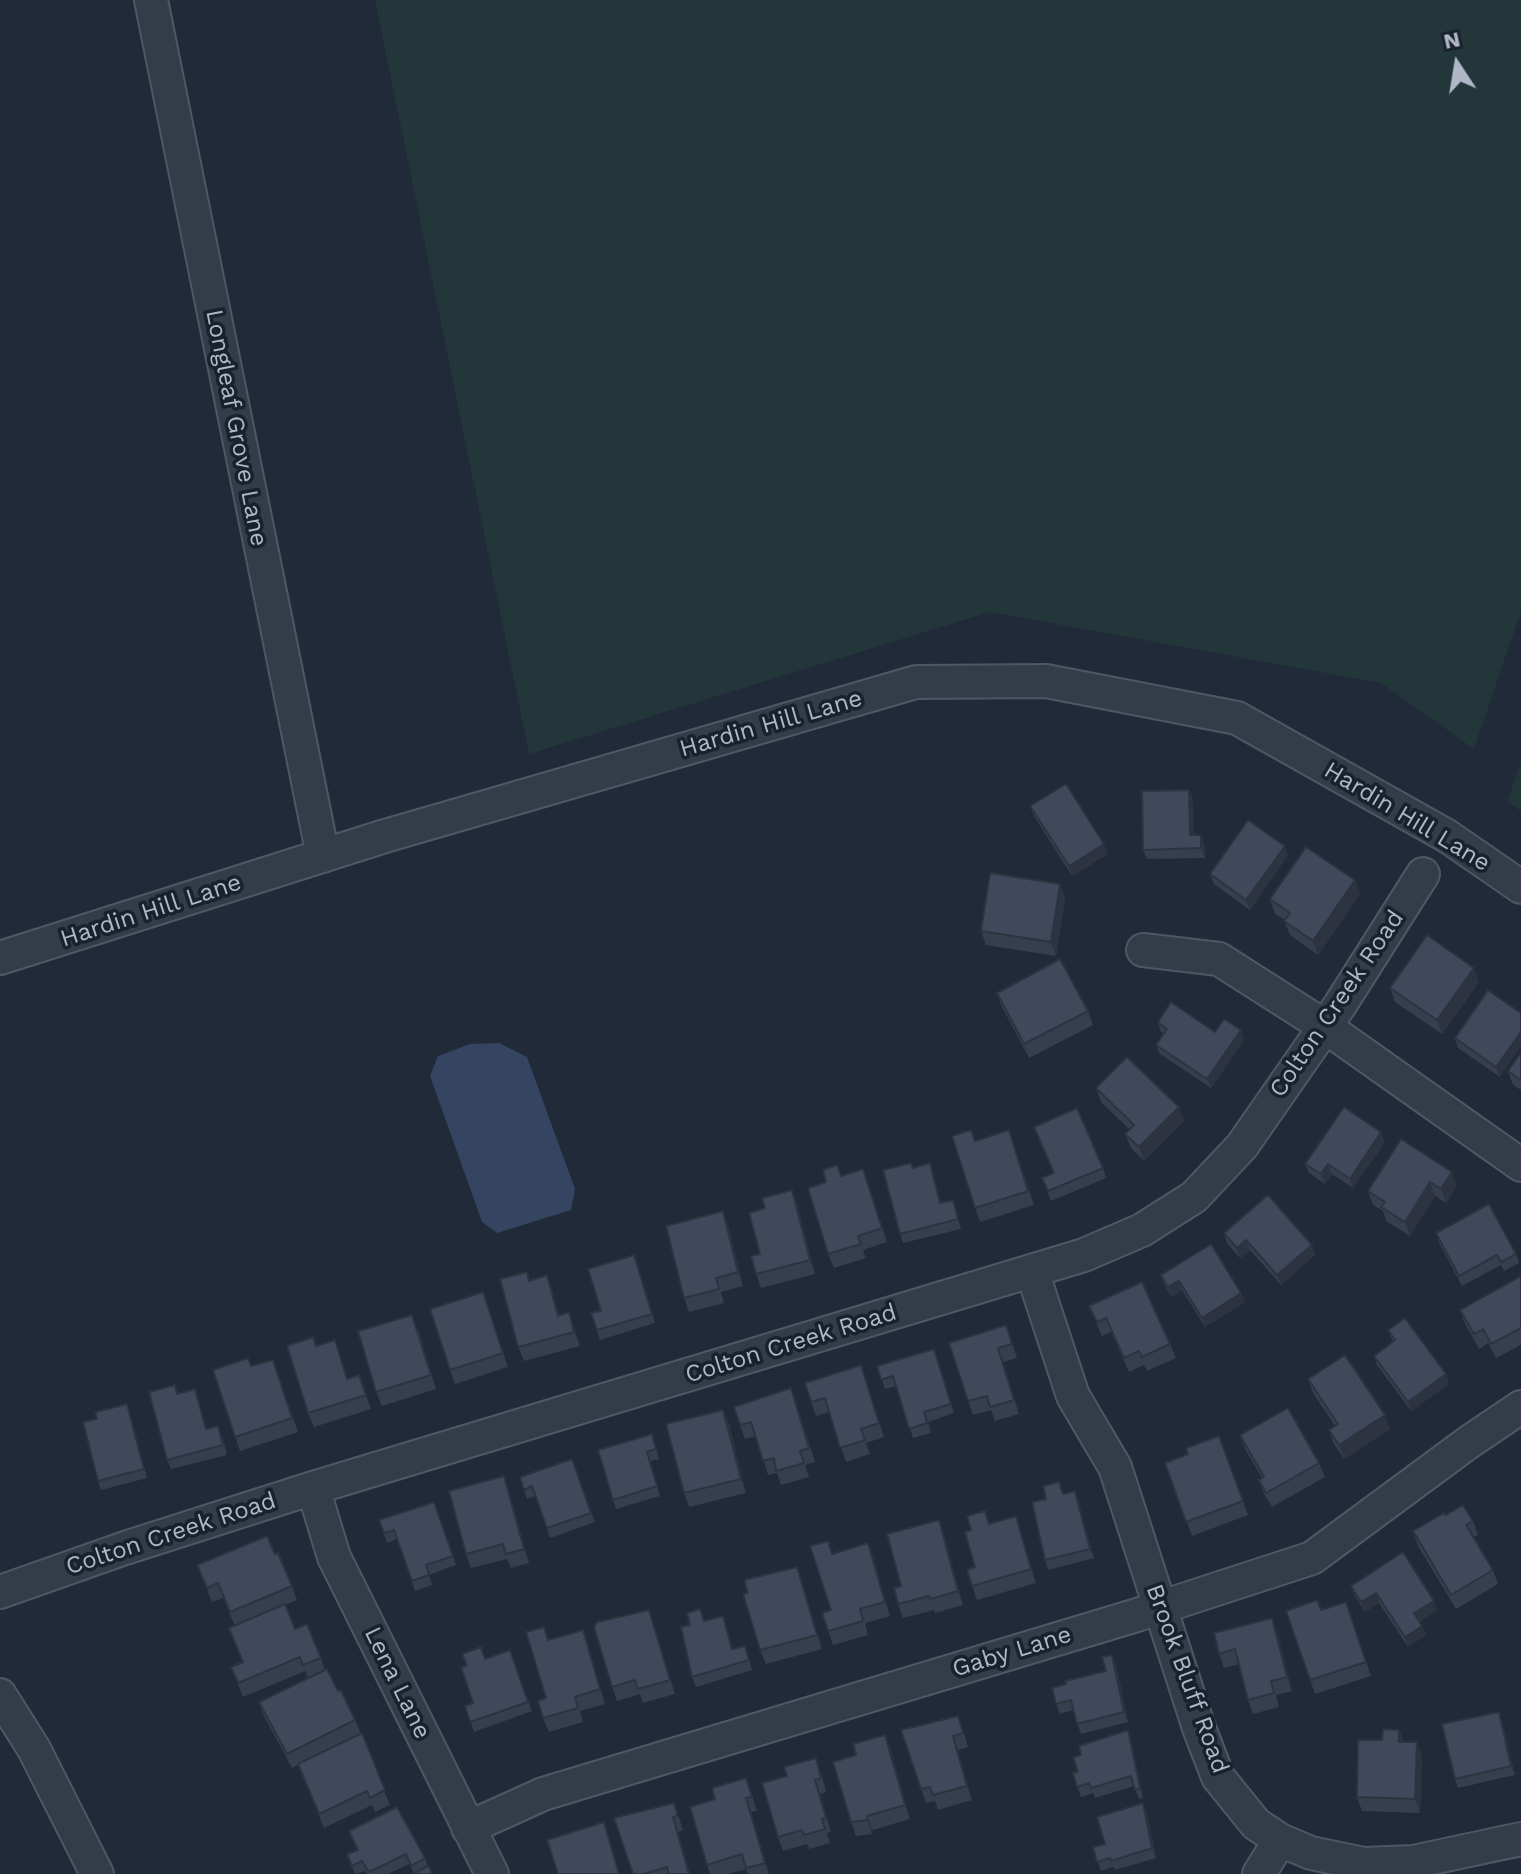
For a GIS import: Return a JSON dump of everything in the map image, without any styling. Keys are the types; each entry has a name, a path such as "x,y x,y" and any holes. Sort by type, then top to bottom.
{"street":[{"name":"Longleaf Grove Lane","path":"151,0 323,856"},
{"name":"Hardin Hill Lane","path":"0,958 323,856 916,682 1046,681 1237,718 1447,836 1521,887"},
{"name":"Colton Creek Road","path":"0,1592 313,1488 1084,1255 1142,1230 1194,1197 1242,1146 1423,874"},
{"path":"1143,950 1219,959 1324,1026 1521,1165"},
{"name":"Brook Bluff Road","path":"1032,1271 1073,1396 1115,1467 1199,1728 1218,1777 1256,1824 1280,1840 1311,1853 1364,1864 1413,1862 1521,1839"},
{"name":"Gaby Lane","path":"468,1828 543,1794 1312,1558 1521,1407"},
{"name":"Lena Lane","path":"313,1488 334,1557 492,1874"},
{"path":"0,1695 34,1749 97,1874"},
{"path":"1259,1874 1280,1840"}],"green space":[{"path":"375,0 1521,0 1521,611 1474,749 1381,683 990,612 529,754"},
{"path":"1521,762 1521,811 1507,802"}],"water":[{"path":"499,1043 527,1057 575,1189 571,1210 497,1233 482,1222 430,1076 438,1056 470,1044"}],"building":[{"path":"1066,784 1104,844 1069,866 1030,806"},
{"path":"1189,790 1190,835 1201,835 1201,848 1143,850 1142,791"},
{"path":"1248,820 1285,846 1246,900 1210,874"},
{"path":"1306,847 1355,880 1313,941 1284,921 1290,913 1270,899"},
{"path":"990,873 1060,884 1051,942 981,931"},
{"path":"1427,935 1474,968 1437,1020 1390,988"},
{"path":"1060,959 1088,1011 1024,1044 997,993"},
{"path":"1488,990 1521,1013 1521,1032 1496,1067 1455,1038"},
{"path":"1171,1002 1215,1032 1224,1019 1241,1030 1207,1079 1156,1045 1167,1029 1158,1022"},
{"path":"1521,1052 1521,1080 1508,1071"},
{"path":"1127,1057 1179,1107 1139,1147 1125,1134 1134,1125 1096,1088"},
{"path":"1344,1107 1381,1132 1350,1179 1328,1164 1321,1174 1305,1164"},
{"path":"1077,1108 1103,1168 1048,1191 1042,1178 1054,1173 1034,1127"},
{"path":"971,1130 975,1141 1009,1130 1028,1191 975,1208 952,1136"},
{"path":"1401,1139 1452,1172 1441,1189 1430,1182 1405,1222 1381,1207 1385,1202 1368,1191"},
{"path":"911,1163 913,1168 930,1163 940,1203 953,1200 958,1219 900,1234 883,1170"},
{"path":"837,1165 841,1176 863,1169 882,1228 858,1236 861,1244 828,1254 808,1188 826,1182 823,1170"},
{"path":"792,1190 810,1260 756,1274 751,1256 760,1254 749,1213 765,1208 762,1198"},
{"path":"1268,1195 1312,1245 1277,1275 1246,1240 1237,1248 1224,1233"},
{"path":"1489,1204 1516,1254 1501,1262 1497,1255 1459,1276 1436,1233"},
{"path":"723,1211 738,1272 716,1278 719,1289 684,1298 666,1226"},
{"path":"1211,1244 1241,1293 1202,1318 1179,1281 1168,1287 1161,1275"},
{"path":"634,1255 652,1314 597,1330 591,1313 601,1311 588,1269"},
{"path":"527,1272 529,1281 547,1275 558,1316 569,1312 574,1332 518,1347 500,1279"},
{"path":"1521,1276 1521,1328 1491,1344 1483,1329 1474,1334 1460,1310"},
{"path":"1142,1282 1170,1344 1142,1357 1139,1351 1124,1358 1106,1318 1097,1322 1089,1306"},
{"path":"483,1292 503,1353 450,1370 430,1309"},
{"path":"412,1315 431,1375 376,1392 358,1331"},
{"path":"1405,1318 1446,1374 1408,1402 1374,1356 1395,1340 1388,1330"},
{"path":"1006,1325 1012,1344 998,1348 1014,1400 990,1407 987,1396 968,1401 949,1343"},
{"path":"313,1337 316,1346 335,1340 347,1379 359,1375 366,1395 308,1413 287,1346"},
{"path":"934,1349 951,1404 924,1412 927,1423 909,1429 893,1376 881,1380 877,1366"},
{"path":"1345,1355 1385,1415 1339,1445 1329,1430 1338,1424 1308,1379"},
{"path":"248,1358 251,1366 273,1360 292,1418 235,1437 213,1370"},
{"path":"861,1365 879,1423 861,1429 865,1440 840,1448 825,1398 811,1402 805,1383"},
{"path":"175,1385 177,1394 195,1389 206,1429 218,1426 223,1445 167,1460 149,1392"},
{"path":"791,1388 809,1448 800,1451 804,1463 776,1471 774,1458 763,1461 751,1422 740,1425 734,1407"},
{"path":"127,1404 144,1469 98,1481 83,1422 97,1419 95,1412"},
{"path":"1288,1408 1319,1463 1266,1493 1259,1480 1264,1477 1240,1435"},
{"path":"723,1410 741,1479 684,1493 666,1424"},
{"path":"652,1434 656,1449 647,1452 657,1486 613,1500 598,1450"},
{"path":"1219,1436 1243,1501 1186,1522 1165,1463 1188,1454 1186,1448"},
{"path":"572,1459 591,1513 547,1528 532,1486 524,1490 520,1477"},
{"path":"504,1476 524,1549 506,1554 503,1544 466,1554 449,1491"},
{"path":"1059,1482 1063,1494 1075,1491 1090,1549 1045,1560 1032,1502 1046,1499 1043,1486"},
{"path":"434,1502 453,1556 426,1565 429,1575 412,1581 394,1530 384,1533 379,1520"},
{"path":"1463,1505 1473,1521 1466,1525 1493,1570 1451,1595 1413,1531"},
{"path":"985,1511 989,1524 1016,1516 1031,1569 972,1586 967,1570 975,1567 965,1532 971,1530 967,1516"},
{"path":"939,1520 958,1591 898,1604 894,1588 901,1586 887,1534"},
{"path":"267,1536 292,1586 230,1612 218,1583 207,1588 197,1565"},
{"path":"828,1541 832,1554 868,1543 885,1602 860,1609 863,1621 828,1631 822,1613 831,1610 810,1546"},
{"path":"1403,1552 1434,1601 1414,1613 1422,1626 1405,1637 1376,1593 1361,1602 1351,1586"},
{"path":"797,1567 817,1635 760,1650 743,1594 748,1593 744,1580"},
{"path":"1317,1600 1321,1610 1346,1602 1366,1662 1310,1680 1286,1611"},
{"path":"285,1604 295,1629 307,1624 321,1658 303,1665 300,1657 238,1683 231,1667 243,1662 229,1628"},
{"path":"700,1609 704,1621 723,1616 732,1649 745,1646 749,1660 692,1677 681,1627 690,1625 687,1613"},
{"path":"649,1610 670,1680 638,1689 635,1680 612,1687 594,1627 597,1622"},
{"path":"1272,1618 1287,1677 1271,1681 1274,1693 1248,1700 1235,1649 1219,1654 1214,1633"},
{"path":"544,1627 548,1640 583,1630 600,1689 575,1697 578,1708 543,1718 538,1701 546,1698 526,1632"},
{"path":"481,1647 485,1659 510,1650 528,1702 470,1722 465,1706 473,1703 461,1667 467,1666 462,1654"},
{"path":"1112,1655 1124,1712 1077,1724 1071,1700 1056,1704 1052,1688 1066,1684 1065,1681 1106,1671 1102,1657"},
{"path":"327,1669 355,1720 287,1754 259,1702"},
{"path":"1499,1712 1511,1766 1455,1779 1442,1724"},
{"path":"958,1716 963,1733 953,1736 967,1786 933,1795 930,1787 921,1789 901,1730"},
{"path":"1383,1729 1399,1730 1399,1742 1417,1742 1415,1799 1357,1797 1358,1740 1382,1740"},
{"path":"1128,1730 1140,1788 1135,1790 1131,1776 1091,1788 1089,1783 1077,1787 1073,1773 1078,1772 1073,1757 1081,1755 1079,1746"},
{"path":"362,1733 385,1790 370,1798 367,1791 319,1814 298,1764"},
{"path":"885,1735 905,1805 867,1816 867,1820 851,1822 833,1762 856,1755 853,1744"},
{"path":"816,1758 821,1778 815,1780 826,1818 822,1819 825,1829 804,1835 802,1830 778,1837 762,1783 787,1776 784,1767"},
{"path":"746,1778 752,1797 746,1798 765,1863 746,1868 742,1854 707,1865 690,1807 715,1799 712,1788"},
{"path":"674,1803 678,1816 673,1817 689,1874 669,1874 667,1867 633,1874 614,1818"},
{"path":"1143,1803 1152,1848 1111,1861 1110,1858 1097,1862 1093,1847 1105,1844 1097,1817"},
{"path":"397,1807 425,1858 411,1866 406,1854 369,1872 362,1861 352,1866 347,1854 358,1850 349,1831"},
{"path":"604,1822 619,1874 558,1874 547,1840"},
{"path":"429,1866 432,1874 412,1874"}]}
